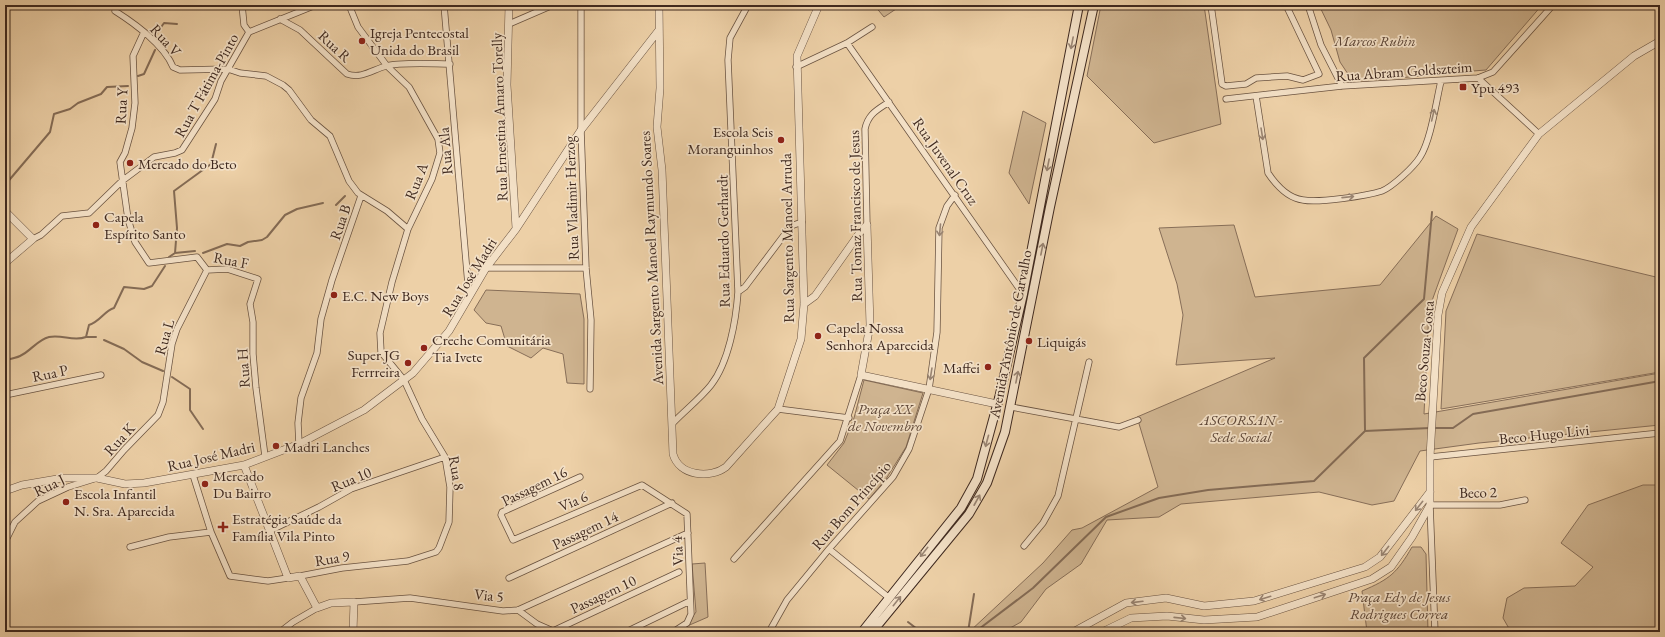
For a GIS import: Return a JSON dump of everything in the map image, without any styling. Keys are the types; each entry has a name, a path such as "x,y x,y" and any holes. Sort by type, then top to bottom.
{"main road":[{"name":"Avenida Antônio de Carvalho","path":"862,632 888,597 963,504 977,478 1001,388 1023,294 1079,5"},
{"name":"Avenida Antônio de Carvalho","path":"872,632 969,514 986,483 1008,421 1050,207 1094,5"},
{"path":"1001,388 1002,401 1011,407"},
{"path":"997,404 1005,408 1008,421"}],"street":[{"name":"Rua V","path":"118,5 115,11 144,32 170,58 173,66 180,70 228,69"},
{"path":"242,5 244,25 249,32"},
{"name":"Rua T Fátima-Pinto","path":"33,239 41,235 62,216 89,213 122,181 155,156 175,153 186,147 215,99 221,81 249,32 316,5"},
{"name":"Rua A","path":"349,5 358,27 387,66 409,86 438,139 440,153 432,180 408,229 392,282 380,333 381,352 404,380"},
{"name":"Rua Ala","path":"444,5 469,296"},
{"name":"Rua Ernestina Amaro Torelly","path":"509,5 507,85 516,228"},
{"path":"508,24 553,5"},
{"name":"Rua Vladimir Herzog","path":"581,5 581,130 586,268 591,320 590,390"},
{"path":"747,7 753,5"},
{"name":"Rua Sargento Manoel Arruda","path":"720,472 778,410 801,339 804,304 796,67 797,56 819,5"},
{"path":"1211,5 1222,84 1226,86 1246,84 1256,78 1287,76 1303,80 1319,74 1286,5"},
{"path":"1308,5 1321,45 1342,86"},
{"name":"Rua Abram Goldszteim","path":"1226,99 1342,86 1478,78 1493,72 1552,5"},
{"name":"Avenida Sargento Manoel Raymundo Soares","path":"659,7 660,88 657,127 662,170 673,454 678,464 683,469 705,475 720,472"},
{"name":"Rua Eduardo Gerhardt","path":"672,424 712,385 723,361 735,325 738,292 728,60 730,38 747,7"},
{"name":"Rua R","path":"280,20 300,30 347,74 358,76 366,75 387,66 450,64"},
{"path":"796,67 847,43 872,27"},
{"name":"Rua José Madri","path":"5,491 63,478 97,478 125,484 144,484 244,465 299,444 364,410 404,380 426,359 458,320 469,296 486,268 516,228 581,130 659,30"},
{"name":"Rua Y","path":"122,181 120,162 132,128 135,103 133,56 144,32"},
{"name":"Beco Souza Costa","path":"1435,632 1430,505 1430,457 1438,316 1442,294 1471,227 1539,134 1634,56 1660,41"},
{"name":"Rua Juvenal Cruz","path":"847,43 1023,294"},
{"name":"Rua B","path":"228,69 240,73 266,76 289,90 311,120 330,136 349,180 361,196 332,280 321,319 316,353 301,398 298,423 299,444"},
{"path":"1478,78 1539,134"},
{"path":"1256,96 1268,173 1283,191 1293,197 1303,200 1319,200 1381,191 1413,166 1425,148 1441,81"},
{"name":"Rua Tomaz Francisco de Jesus","path":"734,559 840,441 849,418 861,375 870,325 866,120 870,114 889,102"},
{"name":"Rua F","path":"122,181 128,219 135,242 146,261 152,264 184,257 197,257 207,270 227,269 258,279"},
{"name":"Rua Bom Princípio","path":"769,632 787,600 828,549 893,477 910,449 929,389 938,332 939,228 947,206 955,195"},
{"path":"361,196 387,211 408,229"},
{"path":"5,210 33,239 5,263"},
{"path":"738,292 745,287 791,226 802,222"},
{"path":"804,304 815,296 861,231 867,225"},
{"path":"486,268 586,268"},
{"name":"Rua L","path":"158,415 163,402 172,344 177,329 207,270"},
{"name":"Rua H","path":"258,279 250,304 253,322 252,354 265,456"},
{"path":"1024,546 1043,523 1058,496 1090,362"},
{"name":"Rua P","path":"5,395 101,375"},
{"path":"861,375 997,404"},
{"name":"Rua 8","path":"404,380 422,419 445,457 450,486 449,522 436,552"},
{"path":"1011,407 1077,421 1119,427 1138,420"},
{"path":"778,410 849,418"},
{"name":"Rua K","path":"97,478 106,471 158,415"},
{"name":"Beco Hugo Livi","path":"1430,457 1660,433"},
{"name":"Rua 10","path":"269,531 319,507 352,488 445,457"},
{"path":"244,465 288,578"},
{"path":"130,547 170,537 211,532 193,475"},
{"name":"Passagem 16","path":"513,540 501,515 502,512 580,477"},
{"name":"Rua J","path":"5,542 15,522 38,502 68,487 97,478"},
{"name":"Via 6","path":"513,540 642,484"},
{"name":"Via 4","path":"642,484 687,514 691,614 688,622 673,632"},
{"path":"1073,632 1082,629 1126,603 1166,598 1204,606 1254,602 1365,567 1380,557 1430,492"},
{"name":"Beco 2","path":"1430,505 1500,505 1525,500"},
{"name":"Passagem 14","path":"509,578 672,503"},
{"path":"1102,632 1131,618 1167,616 1204,620 1257,617 1372,580 1391,567 1412,537 1430,505"},
{"name":"Rua 9","path":"211,532 230,576 268,581 342,568 408,561 436,552"},
{"name":"Via 5","path":"280,632 293,622 317,608 331,603 410,598 503,611 518,610 688,533"},
{"path":"828,549 888,597"},
{"name":"Passagem 10","path":"518,610 537,624 553,631 679,572"},
{"path":"300,576 317,608"},
{"path":"626,632 690,601"},
{"path":"353,632 354,602"},
{"path":"1204,606 1204,620"}],"green space":[{"path":"874,5 902,5 884,17"},
{"path":"1101,5 1204,5 1221,124 1154,143 1087,76"},
{"name":"Marcos Rubin","path":"1319,5 1542,5 1486,70 1402,78 1352,80 1340,62 1331,30"},
{"path":"1023,111 1046,123 1029,204 1009,173"},
{"name":"ASCORSAN - Sede Social","path":"1436,216 1458,229 1429,309 1424,414 1660,373 1660,425 1479,443 1420,451 1394,501 1372,505 1319,492 1181,504 1159,517 1107,520 1081,564 1046,589 1021,622 1003,632 969,632 1043,563 1072,530 1082,528 1158,487 1137,417 1275,358 1176,365 1183,315 1177,284 1159,228 1234,225 1255,297 1380,285"},
{"path":"1477,234 1660,278 1660,372 1441,409 1446,311"},
{"path":"486,290 580,294 584,319 584,384 567,383 563,354 543,348 531,358 507,346 501,326 486,323 474,310"},
{"name":"Praça XX de Novembro","path":"864,380 923,393 906,447 886,479 869,499 827,465 844,443 854,418"},
{"path":"1643,485 1660,485 1660,632 1511,632 1503,618 1507,598 1524,588 1575,586 1593,567 1561,543 1588,505"},
{"name":"Praça Edy de Jesus Rodrigues Correa","path":"1412,547 1421,547 1426,554 1428,632 1367,632 1362,591 1380,583 1392,574 1402,563"},
{"path":"705,563 708,617 685,627 696,612 692,564"}],"waterway":[{"path":"154,37 164,23 177,24"},
{"path":"138,76 144,74 155,50"},
{"path":"5,185 50,132 54,114 70,109 78,103 101,94 107,87 128,86"},
{"path":"175,253 177,228 174,191 211,164 216,144"},
{"path":"336,205 345,196"},
{"path":"203,253 227,244 240,246 248,242 262,240 267,237 285,215 297,209 323,203"},
{"path":"1365,431 1364,358 1424,299 1432,212"},
{"path":"169,257 175,253 195,251"},
{"path":"5,360 20,356 45,338 54,336 77,339 86,337 89,325 114,308 124,287 144,289 152,286 165,266"},
{"path":"86,337 96,337"},
{"path":"104,340 124,349 142,362 163,371"},
{"path":"172,377 190,389 190,410 203,429"},
{"path":"1434,428 1453,428 1473,414 1660,381"},
{"path":"975,632 1033,588 1106,517 1159,498 1208,490 1314,481 1365,431 1430,428"},
{"path":"968,632 974,594"},
{"path":"908,622 921,632"}],"place":[{"name":"Igreja Pentecostal Unida do Brasil","path":"362,41"},
{"name":"Ypu 493","path":"1463,87"},
{"name":"Escola Seis Moranguinhos","path":"781,140"},
{"name":"Mercado do Beto","path":"130,163"},
{"name":"Capela Espírito Santo","path":"96,225"},
{"name":"E.C. New Boys","path":"334,295"},
{"name":"Capela Nossa Senhora Aparecida","path":"818,336"},
{"name":"Liquigás","path":"1029,341"},
{"name":"Creche Comunitária Tia Ivete","path":"424,348"},
{"name":"Super JG Ferrreira","path":"408,363"},
{"name":"Maffei","path":"988,367"},
{"name":"Madri Lanches","path":"276,446"},
{"name":"Mercado Du Bairro","path":"205,484"},
{"name":"Escola Infantil N. Sra. Aparecida","path":"66,502"},
{"name":"Estratégia Saúde da Família Vila Pinto","path":"223,527"}]}
